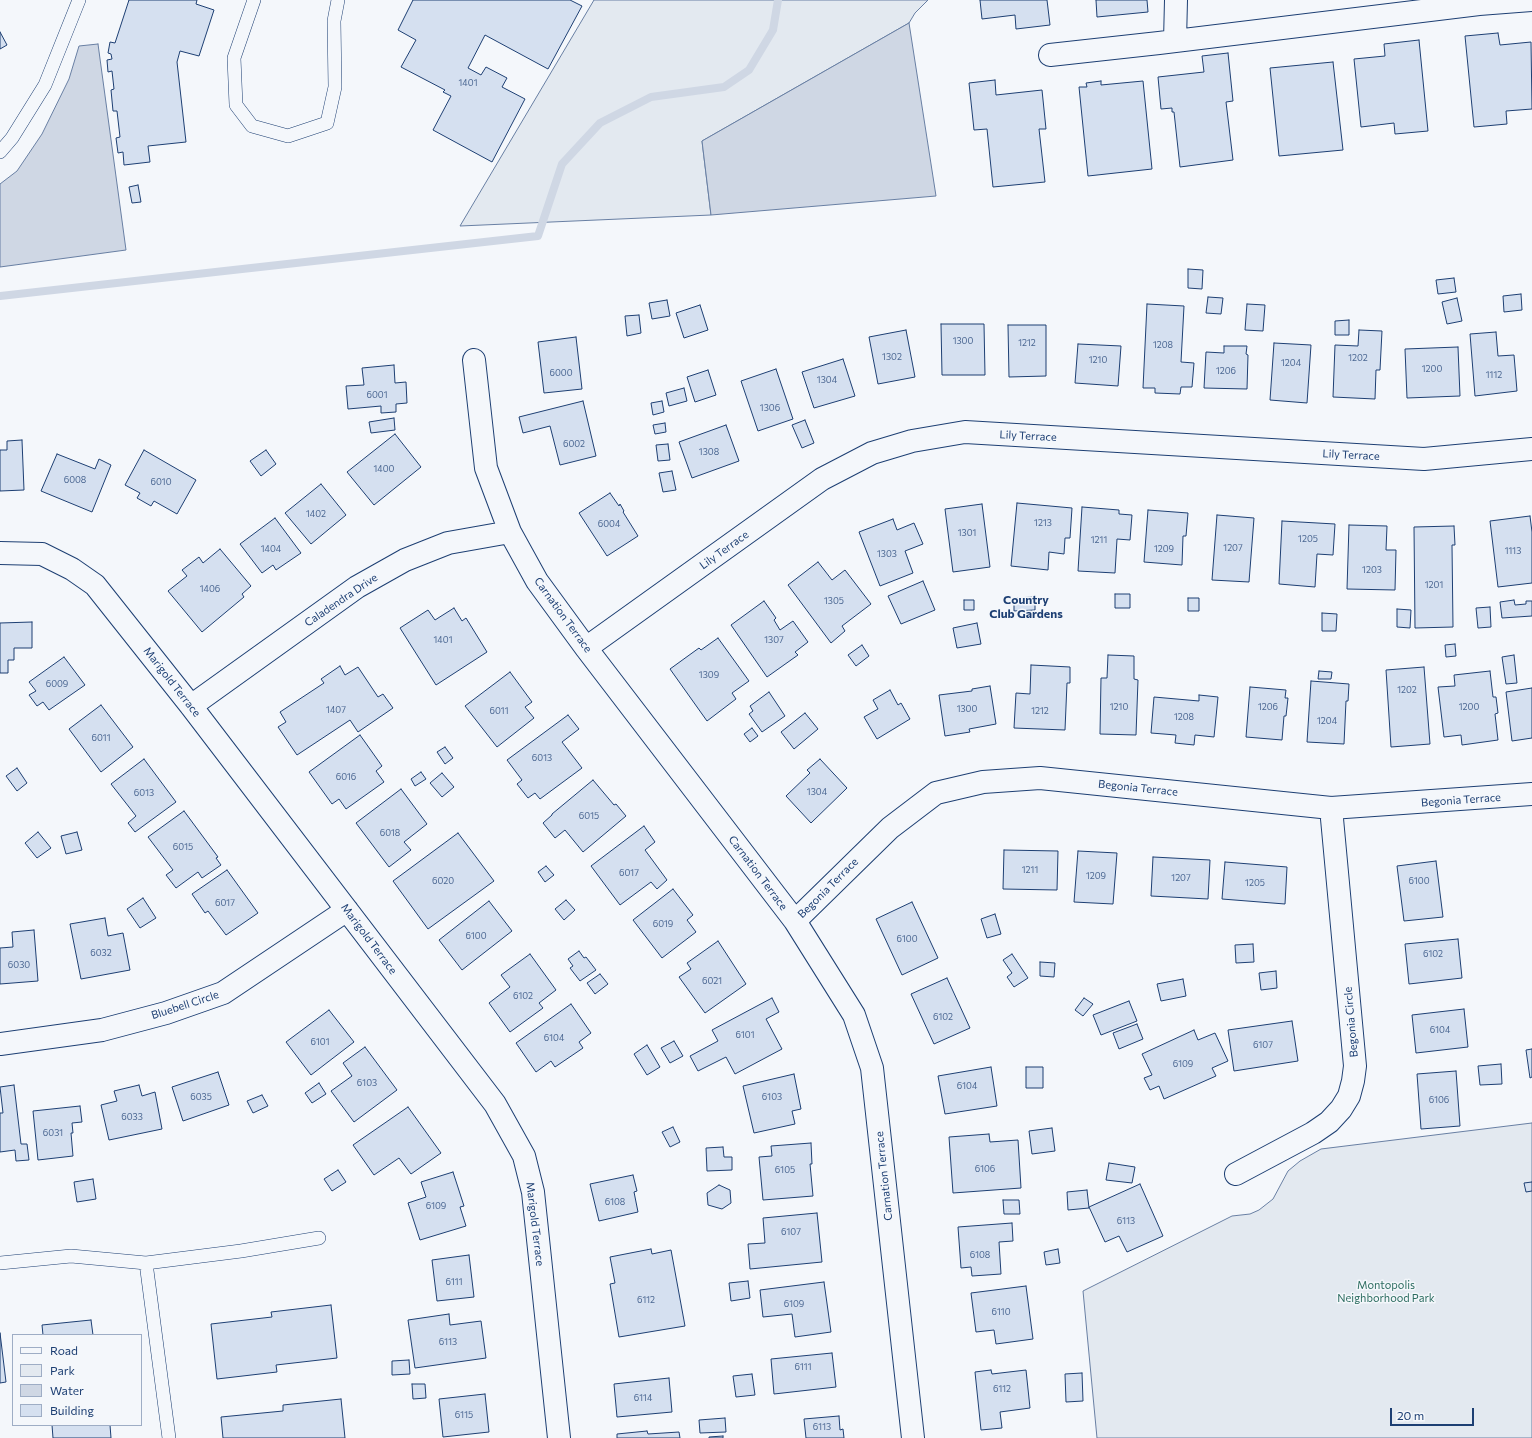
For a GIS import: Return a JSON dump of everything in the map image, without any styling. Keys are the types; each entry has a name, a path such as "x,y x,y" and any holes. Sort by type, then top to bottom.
{"street":[{"path":"1175,41 1176,0"},
{"path":"1050,55 1499,1 1532,0"},
{"name":"Carnation Terrace","path":"474,360 486,468 510,532 537,581 586,648 795,921 854,1015 872,1068 913,1438"},
{"name":"Lily Terrace","path":"586,648 822,479 872,453 912,441 964,432 1424,459 1532,448"},
{"name":"Caladendra Drive","path":"191,706 357,587 405,560 448,543 510,532"},
{"name":"Marigold Terrace","path":"0,553 42,554 72,569 95,585 191,706 495,1104 524,1156 533,1192 559,1438"},
{"name":"Begonia Terrace","path":"795,921 890,828 936,794 983,782 1040,778 1331,808 1532,794"},
{"name":"Begonia Circle","path":"1236,1174 1313,1133 1329,1122 1341,1109 1349,1096 1353,1081 1355,1066 1331,808"},
{"name":"Bluebell Circle","path":"0,1044 102,1030 166,1013 223,994 347,910"}],"lane":[{"path":"0,152 12,138 45,85 79,0"},
{"path":"254,0 234,58 236,105 252,126 288,136 328,123 335,87 334,22 338,0"},
{"path":"0,1263 71,1256 146,1263 241,1251 319,1238"},
{"path":"146,1263 169,1438"}],"green space":[{"path":"594,0 928,0 915,13 909,23 702,141 711,215 460,226"},
{"name":"Montopolis Neighborhood Park","path":"1532,1123 1532,1438 1097,1438 1083,1291 1232,1216 1250,1214 1259,1210 1273,1199 1288,1171 1300,1161 1321,1149"}],"water":[{"path":"909,23 936,196 711,215 702,141"},
{"path":"98,44 126,250 0,267 0,184 17,171 42,134 69,79 79,46"}],"building":[{"path":"129,0 197,0 196,4 214,10 199,56 180,51 177,62 186,142 148,146 150,162 124,165 123,152 118,153 116,138 120,137 117,111 113,111 111,90 114,89 112,71 108,72 107,60 112,59 111,54 108,53 110,42 115,43"},
{"path":"413,0 570,0 582,6 548,69 485,35 468,68 481,75 486,67 507,78 502,87 525,99 492,162 433,130 451,96 443,92 445,90 401,67 416,40 398,30"},
{"path":"980,0 1047,0 1050,25 1016,29 1015,15 982,19"},
{"path":"1096,0 1147,0 1148,12 1097,17"},
{"path":"0,32 7,45 0,49"},
{"path":"1498,33 1500,45 1531,42 1532,109 1506,111 1507,124 1474,127 1465,36"},
{"path":"1419,40 1428,131 1395,134 1394,123 1361,127 1354,59 1385,56 1384,44"},
{"path":"1228,53 1233,101 1226,102 1233,160 1180,167 1174,112 1172,112 1172,108 1161,109 1158,77 1204,72 1202,56"},
{"path":"1333,62 1343,150 1279,156 1270,68"},
{"path":"995,80 996,95 1042,90 1046,129 1039,129 1045,182 993,187 987,129 974,130 969,83"},
{"path":"1101,81 1101,85 1143,81 1152,169 1088,176 1079,87 1087,87 1086,83"},
{"path":"138,185 141,202 132,203 129,187"},
{"path":"1188,269 1203,270 1202,289 1188,288"},
{"path":"1454,278 1456,292 1438,294 1436,280"},
{"path":"1521,294 1522,310 1504,312 1503,296"},
{"path":"1208,297 1223,298 1221,314 1206,313"},
{"path":"1457,298 1462,321 1447,324 1442,302"},
{"path":"667,300 670,316 652,319 649,303"},
{"path":"1147,304 1184,306 1181,362 1194,363 1192,387 1181,387 1180,394 1155,393 1155,388 1143,388"},
{"path":"1247,304 1265,305 1263,331 1245,330"},
{"path":"700,305 708,330 684,338 676,313"},
{"path":"639,315 641,333 627,336 625,316"},
{"path":"1349,320 1349,335 1335,335 1335,321"},
{"path":"941,324 984,324 985,375 942,375"},
{"path":"1008,325 1046,325 1046,376 1009,377"},
{"path":"906,330 915,377 878,384 869,337"},
{"path":"1359,330 1382,331 1380,370 1376,370 1375,399 1333,397 1335,345 1358,346"},
{"path":"1496,332 1498,356 1514,355 1517,391 1475,396 1470,334"},
{"path":"576,337 582,389 544,393 538,342"},
{"path":"1274,343 1311,345 1307,403 1270,400"},
{"path":"1078,344 1121,346 1118,386 1075,383"},
{"path":"1224,346 1247,346 1247,389 1204,388 1206,352 1224,353"},
{"path":"1458,347 1460,396 1407,398 1405,349"},
{"path":"843,359 855,396 814,408 802,372"},
{"path":"394,365 395,383 406,382 407,403 396,404 396,412 381,413 381,406 348,409 346,386 364,385 362,368"},
{"path":"776,369 793,419 758,431 741,381"},
{"path":"708,370 716,395 695,402 687,377"},
{"path":"684,388 687,401 669,406 666,393"},
{"path":"583,401 596,456 560,465 550,426 523,433 519,417"},
{"path":"662,401 664,412 653,415 651,403"},
{"path":"394,418 395,430 371,433 369,422"},
{"path":"805,420 814,443 802,448 792,425"},
{"path":"665,423 666,432 655,434 653,425"},
{"path":"726,425 739,461 692,478 679,442"},
{"path":"395,434 421,467 374,505 347,472"},
{"path":"22,440 24,490 0,491 0,450 7,450 7,441"},
{"path":"668,444 670,460 658,461 656,445"},
{"path":"144,450 196,480 177,514 154,501 151,506 137,498 140,493 125,485"},
{"path":"266,450 276,464 261,476 250,461"},
{"path":"57,454 95,469 99,459 111,465 92,512 41,491"},
{"path":"672,471 676,490 663,492 659,473"},
{"path":"321,484 346,515 311,544 285,513"},
{"path":"610,493 619,506 620,504 624,511 623,512 638,536 607,556 579,513"},
{"path":"1017,503 1072,508 1070,538 1065,538 1064,554 1049,552 1048,570 1011,566"},
{"path":"982,504 990,567 953,572 945,509"},
{"path":"1082,507 1119,510 1119,514 1132,515 1130,540 1117,539 1115,573 1078,571"},
{"path":"1148,510 1188,513 1186,536 1183,536 1182,565 1144,562"},
{"path":"1217,515 1254,518 1249,582 1212,580"},
{"path":"1530,516 1532,532 1532,583 1498,587 1490,521"},
{"path":"275,518 301,553 276,570 273,565 262,573 240,544"},
{"path":"893,519 897,530 914,523 923,544 905,551 913,573 880,586 859,532"},
{"path":"1282,521 1335,524 1333,555 1317,554 1315,587 1279,584"},
{"path":"1349,525 1387,526 1386,550 1396,550 1395,590 1347,589"},
{"path":"1454,526 1455,545 1452,545 1453,627 1415,628 1414,527"},
{"path":"220,549 251,586 242,594 244,597 202,632 168,591 187,576 182,570 199,557 203,563"},
{"path":"818,562 832,580 845,570 871,604 842,626 845,631 831,643 788,585"},
{"path":"923,581 935,610 901,624 888,596"},
{"path":"1115,594 1130,594 1130,608 1115,608"},
{"path":"1035,597 1035,610 1014,611 1014,598"},
{"path":"1188,598 1199,598 1199,611 1188,611"},
{"path":"964,600 974,600 974,610 964,610"},
{"path":"1514,600 1515,605 1526,604 1526,601 1532,601 1532,616 1502,618 1500,602"},
{"path":"764,601 776,618 774,620 780,630 793,621 808,642 795,652 798,655 767,677 731,625"},
{"path":"1490,607 1491,627 1478,628 1476,608"},
{"path":"454,608 462,621 466,618 487,652 436,685 400,628 428,610 435,620"},
{"path":"1397,609 1411,610 1410,628 1397,627"},
{"path":"1322,613 1337,614 1336,631 1322,631"},
{"path":"32,622 32,648 14,648 14,660 8,660 8,673 0,673 0,623"},
{"path":"977,623 981,644 957,648 953,628"},
{"path":"718,638 749,681 732,693 736,699 707,721 670,669 699,648 701,650"},
{"path":"1455,644 1456,656 1446,657 1445,645"},
{"path":"862,645 869,656 856,666 848,655"},
{"path":"1108,655 1134,656 1134,679 1138,680 1136,735 1100,734 1101,678 1107,678"},
{"path":"1514,655 1517,683 1506,684 1502,657"},
{"path":"64,657 85,685 49,710 43,702 37,706 29,695 36,691 29,682"},
{"path":"1031,665 1070,667 1070,683 1067,683 1065,730 1014,728 1016,693 1030,694"},
{"path":"340,666 345,675 358,667 378,697 383,694 393,708 358,732 350,720 297,755 278,727 286,722 280,712 324,683 321,679"},
{"path":"1424,667 1430,744 1391,747 1386,670"},
{"path":"1319,671 1332,672 1331,679 1318,679"},
{"path":"1490,671 1493,697 1496,697 1498,713 1495,714 1498,740 1462,745 1461,735 1444,737 1438,687 1455,686 1454,675"},
{"path":"510,672 532,702 525,707 534,718 497,747 465,706"},
{"path":"1311,681 1349,684 1348,701 1346,701 1344,744 1307,742"},
{"path":"990,686 996,724 969,729 970,732 945,736 939,695 972,691 972,689"},
{"path":"1250,687 1286,690 1285,698 1288,698 1286,716 1284,716 1282,740 1246,737"},
{"path":"1532,688 1532,738 1512,741 1506,692"},
{"path":"890,690 898,705 901,703 910,719 877,739 864,717 878,709 873,700"},
{"path":"769,692 785,716 762,732 749,714 753,711 750,706"},
{"path":"1199,695 1218,697 1214,737 1195,735 1194,745 1175,743 1176,735 1151,733 1154,697 1199,701"},
{"path":"101,705 133,747 101,772 69,729"},
{"path":"805,713 818,729 794,749 781,732"},
{"path":"568,715 579,729 562,742 582,768 540,799 535,793 528,798 517,784 522,780 507,760"},
{"path":"752,728 758,736 750,742 744,734"},
{"path":"360,735 382,766 376,771 384,782 346,809 339,799 332,804 309,772"},
{"path":"445,747 453,758 445,764 437,752"},
{"path":"144,759 176,802 135,832 128,823 136,816 111,784"},
{"path":"820,759 847,788 811,823 786,796 810,773 807,770"},
{"path":"17,768 27,783 17,791 6,776"},
{"path":"421,772 426,779 415,786 411,779"},
{"path":"442,773 454,787 442,797 430,783"},
{"path":"593,780 614,805 616,804 626,816 583,852 565,830 555,838 543,823"},
{"path":"401,789 427,824 404,842 411,850 389,867 356,823"},
{"path":"184,811 218,857 216,858 221,865 202,878 198,872 176,888 166,875 173,870 148,837"},
{"path":"644,826 655,842 645,850 667,880 657,889 651,882 620,905 591,866"},
{"path":"38,832 51,848 37,858 25,843"},
{"path":"77,832 82,850 66,854 61,836"},
{"path":"458,833 494,881 428,929 393,881"},
{"path":"1004,850 1058,851 1057,890 1003,889"},
{"path":"1078,851 1117,853 1113,904 1074,902"},
{"path":"1153,857 1210,860 1208,899 1151,896"},
{"path":"1436,861 1443,917 1404,921 1397,866"},
{"path":"1225,862 1287,867 1285,904 1222,899"},
{"path":"546,866 554,875 545,882 538,872"},
{"path":"227,870 258,913 226,935 208,911 205,913 192,894"},
{"path":"673,889 693,915 687,920 696,932 662,958 633,920"},
{"path":"143,898 156,918 140,928 127,909"},
{"path":"566,900 575,910 564,920 555,909"},
{"path":"489,901 512,931 462,970 439,940"},
{"path":"912,902 938,958 902,975 876,919"},
{"path":"995,914 1001,934 987,938 981,919"},
{"path":"105,918 108,936 123,933 130,970 81,979 70,924"},
{"path":"34,930 38,981 0,984 0,948 13,947 12,932"},
{"path":"1458,939 1462,978 1409,984 1405,944"},
{"path":"718,941 746,984 705,1013 679,977 691,969 687,963"},
{"path":"1253,944 1254,962 1236,963 1235,945"},
{"path":"579,951 584,958 586,957 596,970 580,981 570,968 573,966 568,959"},
{"path":"530,954 556,990 539,1003 543,1008 510,1032 489,1003 510,987 501,975"},
{"path":"1012,954 1028,978 1014,987 1007,977 1012,973 1003,960"},
{"path":"1040,962 1055,963 1054,977 1040,976"},
{"path":"1276,971 1277,988 1261,990 1259,973"},
{"path":"600,974 608,984 595,994 587,983"},
{"path":"947,978 970,1028 934,1044 911,994"},
{"path":"1183,979 1186,996 1161,1001 1157,984"},
{"path":"772,998 779,1012 766,1019 782,1049 735,1074 726,1057 698,1071 690,1056 718,1041 712,1030"},
{"path":"1084,998 1093,1004 1083,1016 1075,1010"},
{"path":"1129,1001 1137,1021 1101,1035 1093,1015"},
{"path":"571,1004 591,1033 579,1042 583,1048 555,1067 551,1061 536,1072 516,1043"},
{"path":"1464,1009 1468,1047 1416,1053 1412,1015"},
{"path":"329,1010 354,1042 311,1075 286,1042"},
{"path":"1292,1021 1298,1061 1234,1071 1228,1030"},
{"path":"1137,1024 1143,1039 1119,1049 1113,1033"},
{"path":"1194,1030 1198,1040 1215,1033 1228,1061 1212,1068 1216,1076 1164,1099 1159,1086 1150,1090 1144,1078 1152,1075 1142,1054"},
{"path":"674,1041 683,1056 670,1063 661,1048"},
{"path":"647,1045 660,1067 647,1075 634,1054"},
{"path":"365,1047 397,1090 354,1122 331,1091 352,1076 343,1063"},
{"path":"1532,1049 1532,1077 1530,1078 1526,1050"},
{"path":"1501,1064 1502,1084 1480,1085 1478,1066"},
{"path":"991,1067 997,1106 945,1114 938,1076"},
{"path":"1026,1067 1043,1067 1043,1088 1026,1088"},
{"path":"1456,1071 1460,1126 1421,1129 1417,1074"},
{"path":"218,1072 229,1105 183,1121 172,1087"},
{"path":"794,1074 801,1109 792,1111 795,1124 754,1133 743,1086"},
{"path":"319,1083 326,1094 312,1103 305,1093"},
{"path":"14,1085 21,1144 27,1144 29,1160 16,1161 15,1150 0,1152 0,1113 3,1113 0,1087"},
{"path":"139,1085 142,1096 155,1092 162,1129 109,1140 101,1105 117,1101 114,1091"},
{"path":"262,1095 268,1106 253,1113 247,1101"},
{"path":"80,1106 82,1122 72,1123 73,1133 71,1133 73,1156 38,1160 33,1111"},
{"path":"408,1107 441,1153 411,1174 399,1158 374,1175 353,1145"},
{"path":"673,1127 680,1142 670,1147 662,1132"},
{"path":"1052,1128 1055,1151 1032,1154 1029,1131"},
{"path":"989,1134 990,1142 1018,1140 1021,1188 953,1193 949,1137"},
{"path":"811,1143 812,1164 810,1164 813,1196 763,1200 759,1157 772,1156 771,1146"},
{"path":"723,1147 724,1157 732,1157 732,1170 707,1171 706,1148"},
{"path":"1109,1163 1135,1167 1132,1183 1106,1180"},
{"path":"338,1170 346,1182 332,1191 324,1179"},
{"path":"453,1172 464,1206 460,1207 466,1226 420,1240 408,1203 426,1197 421,1182"},
{"path":"633,1175 637,1191 634,1192 638,1212 599,1221 590,1184"},
{"path":"93,1179 96,1199 77,1202 74,1182"},
{"path":"1532,1182 1532,1191 1526,1192 1524,1183"},
{"path":"1140,1184 1163,1236 1127,1252 1119,1236 1105,1242 1089,1207"},
{"path":"719,1185 730,1190 731,1203 722,1209 708,1205 707,1193"},
{"path":"1087,1190 1089,1208 1068,1210 1067,1192"},
{"path":"1003,1200 1019,1200 1020,1214 1004,1214"},
{"path":"817,1213 822,1262 750,1269 748,1244 765,1243 763,1218"},
{"path":"1012,1223 1013,1241 999,1242 1001,1274 972,1276 971,1267 961,1268 958,1227"},
{"path":"651,1249 652,1254 671,1250 685,1326 619,1337 610,1284 615,1283 610,1257"},
{"path":"1058,1249 1060,1263 1046,1265 1044,1252"},
{"path":"469,1255 474,1297 437,1301 432,1260"},
{"path":"748,1281 750,1298 731,1301 729,1283"},
{"path":"824,1282 831,1332 795,1337 792,1314 763,1317 760,1290"},
{"path":"1026,1286 1033,1339 996,1344 994,1330 976,1332 971,1293"},
{"path":"331,1305 337,1358 276,1365 277,1372 217,1379 211,1324 272,1317 271,1312"},
{"path":"449,1314 450,1325 481,1321 486,1358 415,1368 408,1320"},
{"path":"91,1320 93,1334 43,1334 42,1325"},
{"path":"0,1333 6,1382 0,1383"},
{"path":"832,1353 836,1387 774,1394 771,1359"},
{"path":"409,1360 410,1374 392,1375 392,1361"},
{"path":"991,1370 992,1374 1026,1370 1030,1408 1000,1412 1002,1428 981,1430 975,1372"},
{"path":"1082,1373 1083,1401 1066,1402 1065,1374"},
{"path":"752,1374 755,1395 736,1397 733,1376"},
{"path":"669,1378 672,1412 617,1417 614,1384"},
{"path":"412,1384 425,1384 426,1398 413,1399"},
{"path":"485,1394 489,1432 443,1437 439,1399"},
{"path":"341,1399 345,1438 223,1438 221,1417 283,1411 283,1405"},
{"path":"839,1416 840,1430 843,1429 844,1438 806,1438 804,1419"},
{"path":"725,1418 726,1432 700,1433 699,1420"},
{"path":"52,1426 110,1426 111,1438 53,1438"},
{"path":"647,1431 648,1434 679,1432 680,1438 617,1438 617,1434"},
{"path":"723,1436 723,1438 709,1438 709,1437"}],"waterway":[{"path":"0,296 538,236 562,164 600,123 651,97 724,87 749,70 773,30 778,0"}],"district":[{"name":"Country Club Gardens","path":"1026,607"}]}
